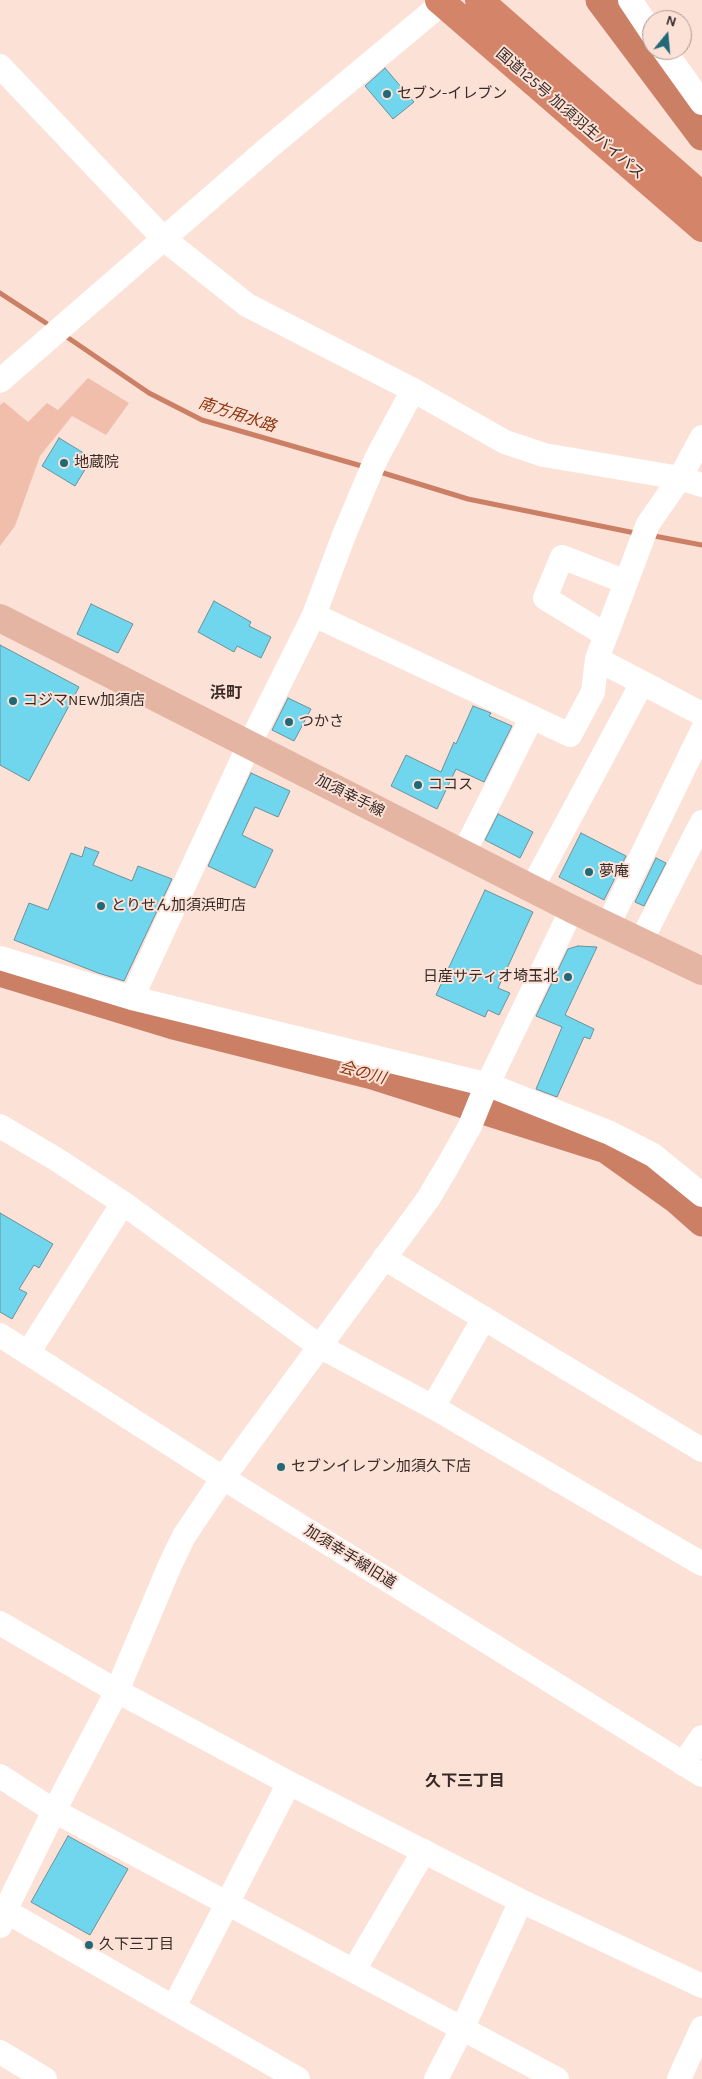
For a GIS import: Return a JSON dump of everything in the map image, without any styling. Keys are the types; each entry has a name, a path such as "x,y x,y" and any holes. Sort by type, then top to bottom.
{"highway":[{"name":"国道125号 加須羽生バイパス","path":"479,0 702,196"},
{"name":"国道125号 加須羽生バイパス","path":"442,1 702,228"}],"main road":[{"name":"加須幸手線","path":"0,618 572,909 641,940 702,971"}],"street":[{"path":"630,0 642,18"},
{"path":"0,382 267,149 442,1"},
{"path":"671,60 702,103"},
{"path":"0,66 164,239 247,304 413,390 505,442 544,456 691,481"},
{"path":"132,998 249,745 314,616 376,459 413,390"},
{"path":"314,616 570,735 593,692 597,660 648,524 691,481 702,437"},
{"path":"606,635 545,598 562,557 626,582"},
{"path":"597,660 702,714"},
{"path":"532,888 642,683"},
{"path":"463,854 532,717"},
{"path":"608,926 702,731"},
{"path":"641,940 702,822"},
{"path":"298,2079 174,2007 2,1915 117,1691 184,1536 222,1478 428,1199 470,1126 572,909"},
{"path":"0,958 132,998 486,1090 610,1133 653,1155 702,1195"},
{"path":"0,1126 56,1159 123,1203 319,1346 433,1407 702,1564"},
{"path":"28,1353 123,1203"},
{"path":"384,1258 702,1450"},
{"path":"433,1407 484,1318"},
{"name":"加須幸手線旧道","path":"0,1335 222,1478 693,1770"},
{"path":"0,1623 117,1691 290,1783 521,1901 702,1986"},
{"path":"693,1770 702,1736"},
{"path":"0,1776 54,1812 557,2079"},
{"path":"174,2007 290,1783"},
{"path":"354,1970 424,1851"},
{"path":"436,2079 462,2029 521,1901"},
{"path":"679,2079 702,2028"},
{"path":"0,2052 45,2079"}],"shaded area":[{"path":"88,378 129,403 106,435 72,416 40,456 15,526 0,546 0,405 4,402 28,422 47,403 58,410"}],"building":[{"path":"385,68 414,102 393,119 365,86"},
{"path":"59,438 92,458 75,486 42,466"},
{"path":"214,601 251,622 249,626 271,637 261,658 237,646 234,652 198,632"},
{"path":"91,604 133,624 118,653 77,634"},
{"path":"0,645 79,687 29,781 0,765"},
{"path":"288,698 311,709 294,741 272,730"},
{"path":"473,706 491,713 489,716 512,726 484,782 456,769 437,809 391,786 406,755 441,772"},
{"path":"251,773 290,791 278,817 255,807 242,835 273,850 255,888 208,866"},
{"path":"498,814 533,832 520,858 485,840"},
{"path":"581,833 626,856 604,900 559,877"},
{"path":"85,847 99,852 93,865 132,881 138,866 172,879 124,981 98,973 14,940 29,903 48,910 71,853 82,857"},
{"path":"656,858 666,863 644,906 635,902"},
{"path":"485,890 533,912 498,988 510,993 499,1015 488,1010 485,1017 436,995"},
{"path":"578,946 597,947 565,1015 594,1029 590,1039 584,1037 557,1097 536,1089 562,1027 536,1016 568,949"},
{"path":"0,1213 53,1244 39,1268 34,1265 19,1289 27,1293 12,1319 0,1312"},
{"path":"68,1836 128,1869 90,1935 31,1902"}],"waterway":[{"path":"600,0 702,136"},
{"name":"南方用水路","path":"0,293 46,323"},
{"name":"南方用水路","path":"64,335 149,393 202,420 365,467"},
{"name":"南方用水路","path":"380,472 468,499 635,533"},
{"name":"南方用水路","path":"649,535 702,545"},
{"name":"会の川","path":"0,972 173,1025 372,1075 606,1149 676,1199 702,1222"}],"place":[{"name":"セブン-イレブン","path":"387,94"},
{"name":"地蔵院","path":"64,463"},
{"name":"コジマNEW加須店","path":"13,701"},
{"name":"つかさ","path":"289,722"},
{"name":"ココス","path":"418,785"},
{"name":"夢庵","path":"589,872"},
{"name":"とりせん加須浜町店","path":"101,906"},
{"name":"日産サティオ埼玉北","path":"568,977"},
{"name":"セブンイレブン加須久下店","path":"281,1467"},
{"name":"久下三丁目","path":"89,1945"}],"district":[{"name":"浜町","path":"226,693"},
{"name":"久下三丁目","path":"465,1781"}]}
